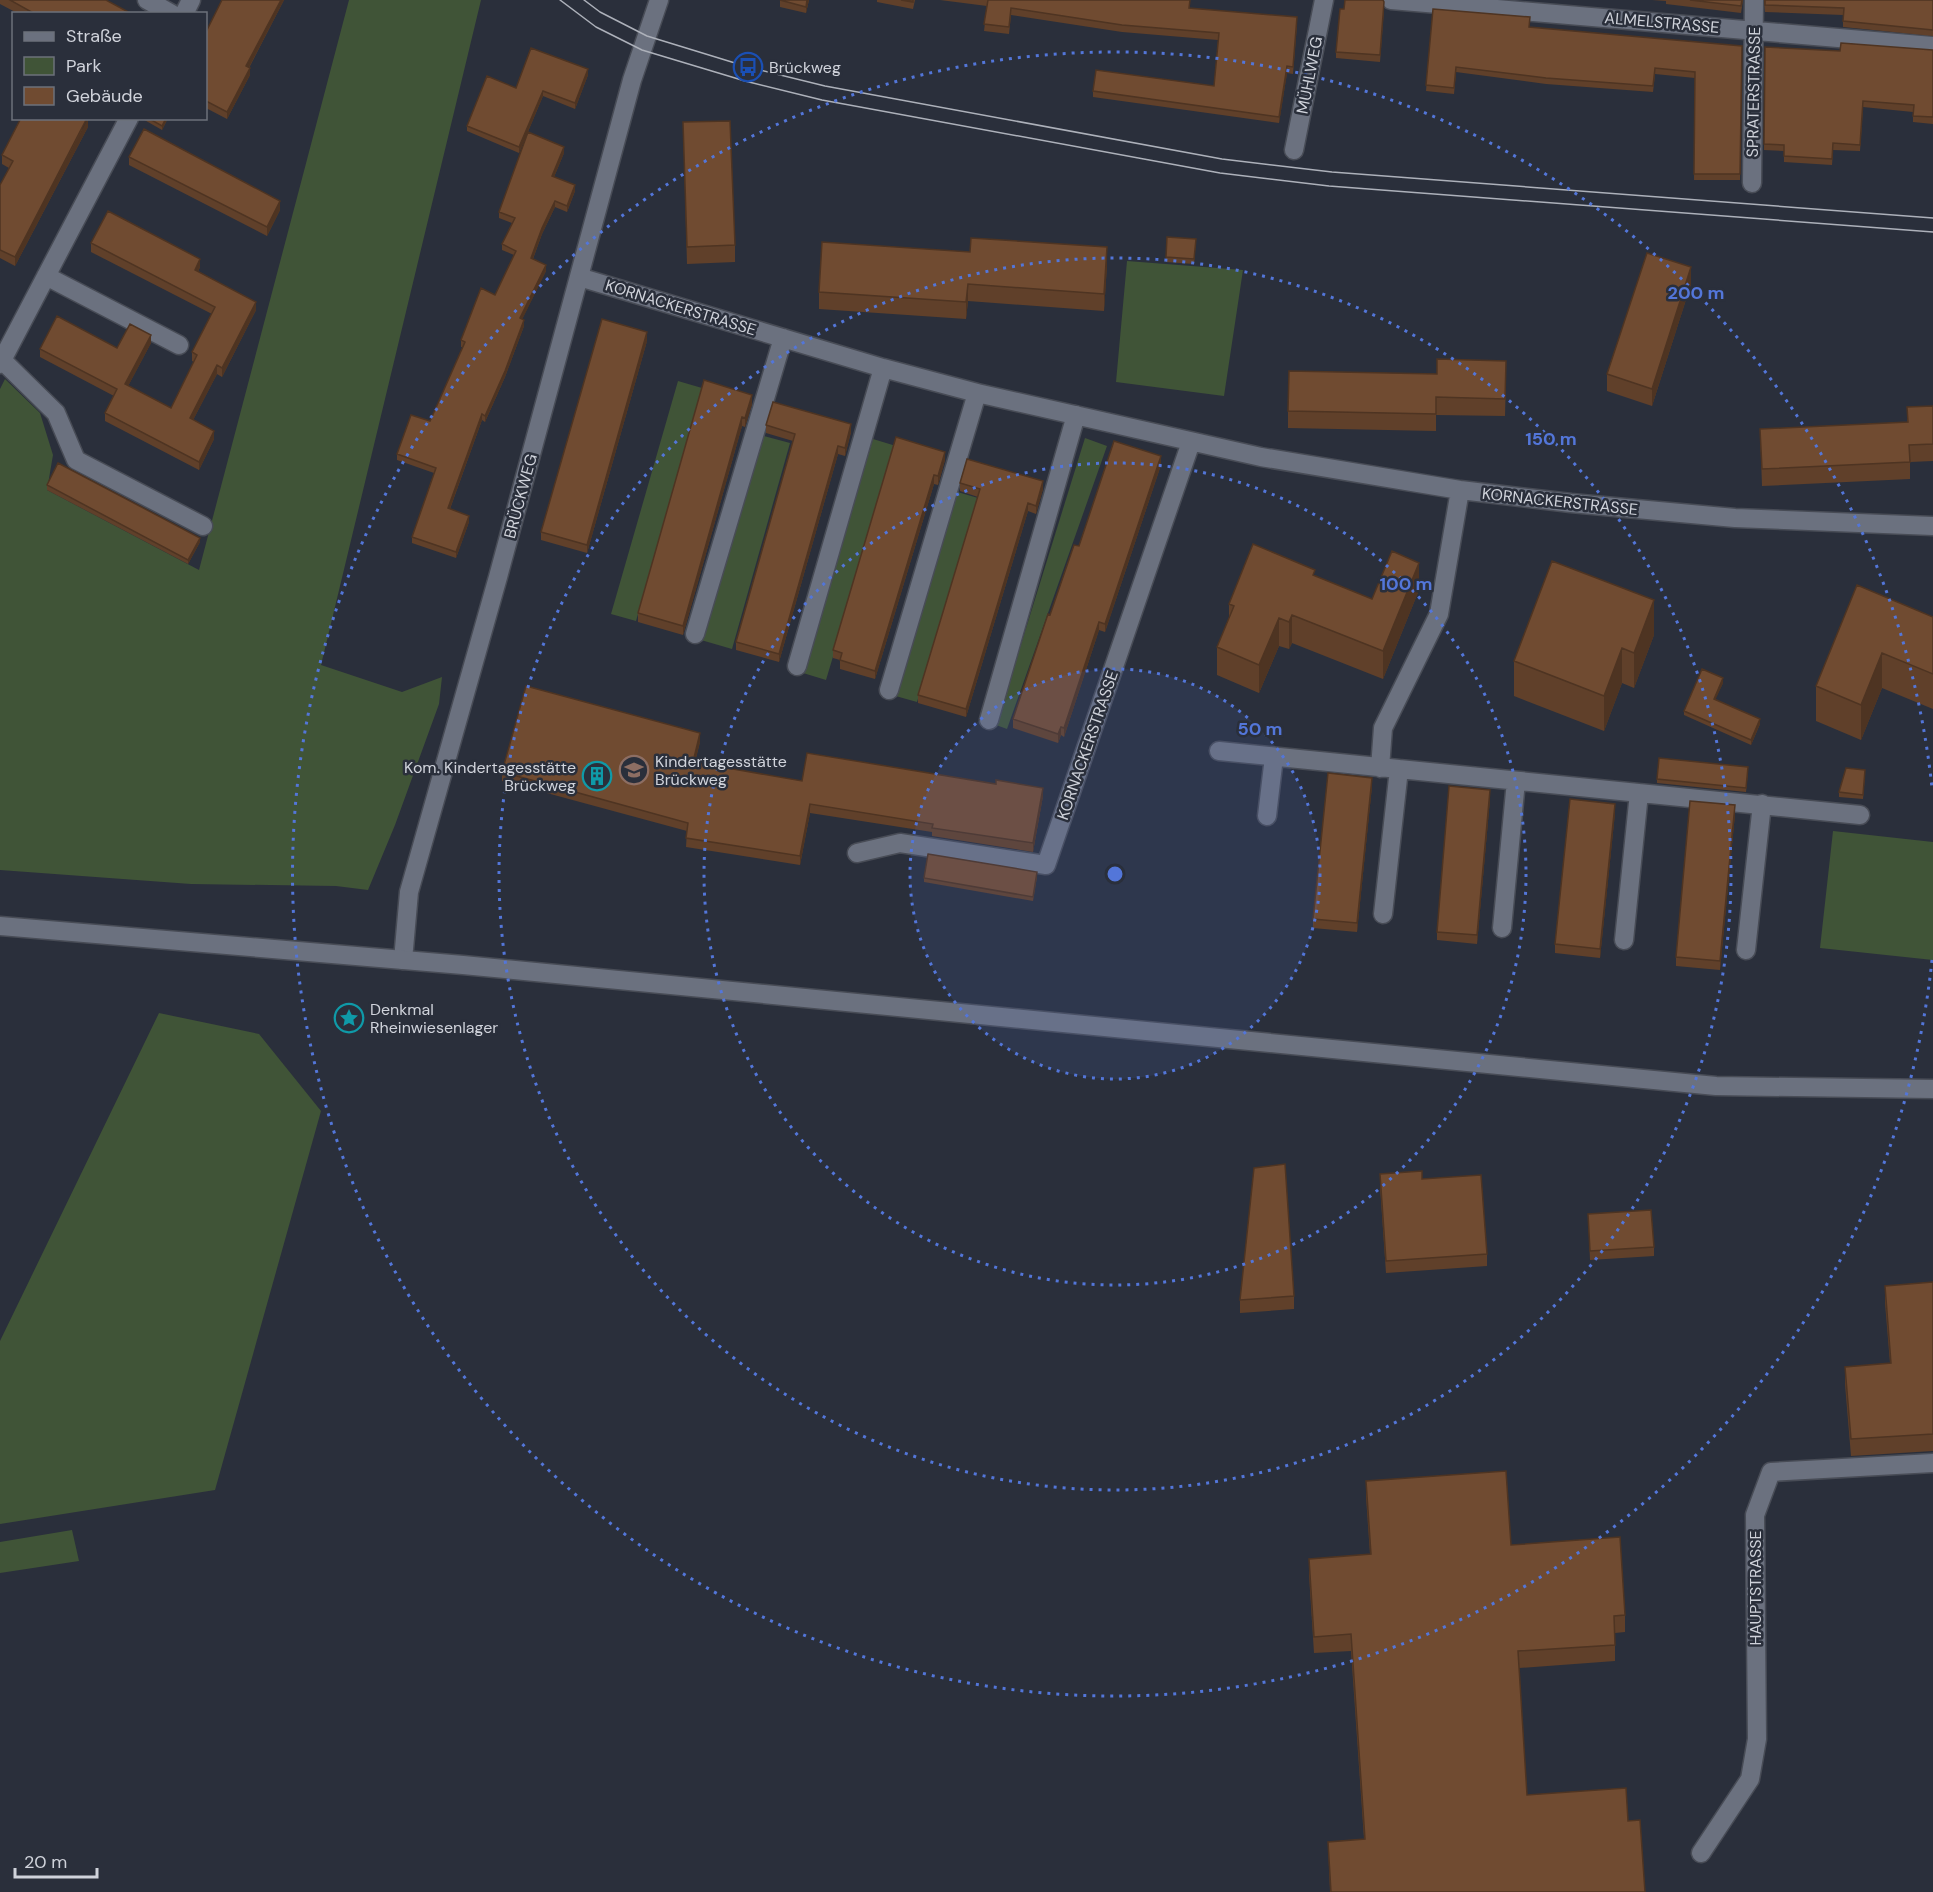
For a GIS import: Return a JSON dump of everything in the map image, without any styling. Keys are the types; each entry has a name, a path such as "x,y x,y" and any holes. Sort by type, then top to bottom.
{"street":[{"path":"147,0 168,12"},
{"name":"BRÜCKWEG","path":"403,960 409,892 498,577 632,80 659,0"},
{"name":"MÜHLWEG","path":"1294,150 1324,0"},
{"name":"ALMELSTRASSE","path":"1391,0 1933,46"},
{"name":"SPRATERSTRASSE","path":"1752,183 1754,0"},
{"path":"128,120 1,362 56,413 76,460 203,526"},
{"path":"46,276 180,345"},
{"name":"KORNACKERSTRASSE","path":"579,277 883,368 977,393 1261,457 1460,490 1734,518 1933,526"},
{"path":"695,634 783,338"},
{"path":"797,666 883,368"},
{"path":"889,690 977,393"},
{"path":"989,720 1076,415"},
{"name":"KORNACKERSTRASSE","path":"857,853 900,843 1046,865 1191,442"},
{"path":"1380,768 1383,728 1439,614 1460,490"},
{"path":"1218,751 1860,815"},
{"path":"1267,816 1274,757"},
{"path":"1383,914 1399,769"},
{"path":"1502,928 1516,781"},
{"path":"1624,940 1639,792"},
{"path":"1746,950 1762,804"},
{"path":"0,926 403,960 1716,1086 1933,1089"},
{"name":"HAUPTSTRASSE","path":"1701,1853 1750,1779 1757,1739 1755,1515 1771,1472 1933,1463"}],"green space":[{"path":"349,0 481,0 321,665 402,692 442,677 439,704 395,825 368,890 336,886 191,884 0,870 0,389 5,379 40,413 53,455 47,490 199,570"},
{"path":"1127,261 1243,270 1224,396 1116,382"},
{"path":"678,381 702,388 636,621 611,614"},
{"path":"760,435 790,443 732,649 701,640"},
{"path":"1085,438 1107,446 1007,729 996,725"},
{"path":"873,439 896,446 826,680 803,673"},
{"path":"954,491 978,498 917,702 892,695"},
{"path":"1833,831 1933,842 1933,960 1820,948"},
{"path":"159,1013 259,1034 321,1111 215,1490 0,1524 0,1341"},
{"path":"72,1530 79,1561 0,1573 0,1542"}],"building":[{"path":"10,0 106,0 128,12 31,12"},
{"path":"222,0 281,0 246,66 250,68 227,112 207,102 207,30"},
{"path":"780,0 807,0 806,7"},
{"path":"988,0 1190,0 1189,8 1297,17 1293,67 1287,66 1279,117 1093,91 1096,70 1214,86 1219,33 1122,25 1011,8 1009,27 984,24"},
{"path":"1345,0 1383,0 1380,55 1336,52 1340,9 1344,9"},
{"path":"1690,0 1742,0 1741,6"},
{"path":"1765,0 1933,0 1933,30 1843,21 1844,8 1765,5"},
{"path":"1433,9 1530,17 1529,27 1742,46 1740,174 1694,174 1695,72 1655,68 1653,86 1546,78 1456,67 1454,88 1426,85"},
{"path":"1841,43 1933,50 1933,117 1913,116 1914,105 1863,101 1860,145 1833,143 1832,159 1784,156 1784,145 1764,144 1765,47 1840,51"},
{"path":"531,48 588,69 575,103 543,91 519,147 467,126 487,76 516,88"},
{"path":"20,120 86,120 15,257 0,250 0,185 13,161 2,155"},
{"path":"152,120 165,120 162,126"},
{"path":"730,121 735,245 687,247 683,122"},
{"path":"144,129 280,201 267,227 129,157"},
{"path":"528,132 564,147 552,176 575,185 567,206 555,201 542,228 531,258 546,265 520,318 524,320 505,371 485,416 482,414 448,508 469,516 456,552 412,537 436,468 397,454 411,415 430,421 465,342 461,340 481,288 495,295 516,251 502,244 515,218 499,212"},
{"path":"108,211 200,259 195,270 256,302 222,368 217,365 190,418 214,431 199,462 105,413 117,389 40,349 57,316 117,348 130,324 151,335 125,384 171,408 197,355 192,352 215,307 91,243"},
{"path":"1167,237 1196,239 1194,259 1166,257"},
{"path":"971,238 1107,247 1104,294 968,284 966,302 819,292 822,242 970,252"},
{"path":"1647,253 1691,267 1652,389 1607,374"},
{"path":"602,319 647,332 587,545 541,532"},
{"path":"1437,359 1506,361 1505,399 1436,397 1436,414 1288,411 1289,371 1437,374"},
{"path":"704,380 752,395 745,418 742,417 683,626 638,613"},
{"path":"773,402 851,424 845,448 838,446 779,654 736,642 795,434 766,425"},
{"path":"1933,406 1933,444 1909,445 1910,462 1762,469 1760,429 1908,422 1907,407"},
{"path":"896,437 945,452 938,476 934,475 875,671 840,660 842,653 833,650"},
{"path":"1114,441 1161,456 1105,624 1099,622 1064,728 1061,727 1058,734 1013,719 1074,545 1079,546"},
{"path":"967,459 1043,481 1036,506 1028,503 966,709 918,695 980,489 960,483"},
{"path":"58,463 200,538 188,560 47,485"},
{"path":"1253,544 1315,570 1313,575 1372,599 1392,551 1419,563 1383,651 1292,615 1289,622 1279,618 1259,665 1217,647 1234,606 1229,604"},
{"path":"1552,561 1654,600 1634,653 1622,648 1604,696 1514,661"},
{"path":"1857,585 1933,617 1933,674 1882,653 1861,705 1816,686"},
{"path":"1702,669 1723,678 1714,699 1760,719 1751,740 1684,711"},
{"path":"526,686 700,733 693,762 802,781 807,753 996,784 996,780 1043,788 1033,843 932,828 933,824 810,804 800,856 686,838 688,823 502,772"},
{"path":"1659,758 1748,767 1746,788 1657,779"},
{"path":"1846,768 1865,770 1863,795 1839,792"},
{"path":"1328,773 1372,778 1357,923 1313,919"},
{"path":"1449,786 1490,790 1477,935 1437,932"},
{"path":"1570,799 1615,804 1600,949 1555,944"},
{"path":"1690,801 1735,805 1720,961 1676,957"},
{"path":"928,854 1037,872 1033,897 924,878"},
{"path":"1285,1164 1294,1296 1240,1300 1254,1168"},
{"path":"1422,1171 1422,1179 1481,1175 1487,1254 1386,1261 1380,1174"},
{"path":"1651,1210 1654,1247 1590,1251 1588,1214"},
{"path":"1933,1282 1933,1434 1851,1439 1845,1367 1891,1363 1885,1286"},
{"path":"1506,1471 1511,1545 1620,1537 1625,1615 1614,1616 1615,1645 1518,1651 1527,1795 1626,1788 1628,1821 1640,1820 1645,1892 1331,1892 1328,1842 1365,1839 1351,1634 1314,1637 1309,1559 1371,1554 1366,1481"}],"tram line":[{"path":"560,0 596,27 642,50 745,81 822,100 1220,173 1329,186 1933,232"},
{"path":"584,0 600,12 647,36 748,67 825,86 1222,159 1332,172 1933,218"}],"place":[{"name":"Brückweg","path":"748,67"},
{"name":"Kindertagesstätte Brückweg","path":"634,770"},
{"name":"Kom. Kindertagesstätte Brückweg","path":"597,776"},
{"name":"Denkmal Rheinwiesenlager","path":"349,1018"}]}
